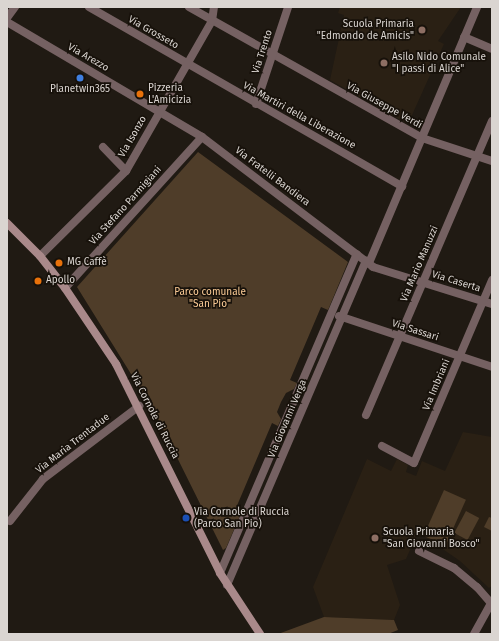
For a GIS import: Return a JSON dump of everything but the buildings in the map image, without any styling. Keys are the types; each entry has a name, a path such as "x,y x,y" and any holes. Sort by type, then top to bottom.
{"main road":[{"name":"Via Cornole di Ruccia","path":"7,224 40,256 65,288 116,364 139,406 220,573 260,634"}],"street":[{"path":"7,18 15,7"},
{"name":"Via Grosseto","path":"89,7 186,64"},
{"name":"Via Giuseppe Verdi","path":"189,7 422,138 492,161"},
{"name":"Via Isonzo","path":"40,256 126,171 212,20 214,7"},
{"name":"Via Trento","path":"256,104 288,7"},
{"name":"Via Giovanni Verga","path":"227,585 342,318 402,186 478,7"},
{"name":"Via Arezzo","path":"7,22 160,111"},
{"path":"464,37 492,49"},
{"name":"Via Martiri della Liberazione","path":"186,64 402,186"},
{"name":"Via Fratelli Bandiera","path":"160,111 202,137 368,262"},
{"name":"Via Mario Manuzzi","path":"366,415 424,283 492,121"},
{"name":"Via Stefano Parmigiani","path":"65,288 202,137"},
{"path":"103,147 126,171"},
{"name":"Via Giovanni Verga","path":"220,573 357,254"},
{"name":"Via Caserta","path":"368,262 373,267 492,304"},
{"name":"Via Imbriani","path":"382,446 414,463 492,280"},
{"name":"Via Sassari","path":"331,313 342,318 492,367"},
{"name":"Via Maria Trentadue","path":"10,522 43,479 139,406"},
{"path":"419,551 454,568 477,587 491,602 474,634"}],"shaded area":[{"name":"Asilo Nido Comunale \"I passi di Alice\"","path":"340,7 461,7 438,41 444,44 408,124 330,80 344,15 338,13"},
{"name":"Scuola Primaria \"San Giovanni Bosco\"","path":"463,432 492,437 492,586 489,588 460,561 418,532 406,559 387,565 400,605 394,620 324,617 313,587 367,459 391,471 397,459 408,465 406,472 416,476 422,461 445,471"}],"green space":[{"name":"Parco comunale \"San Pio\"","path":"198,152 348,262 328,310 321,307 290,380 297,383 294,389 286,393 281,402 277,412 281,419 278,426 272,423 236,508 242,511 226,548 223,550 154,411 77,287"},
{"path":"444,490 466,500 446,545 424,536"},
{"path":"466,511 479,518 468,540 454,533"},
{"path":"489,517 492,518 492,531 484,527"},
{"path":"324,617 394,620 398,630 388,634 278,634"}],"place":[{"name":"Scuola Primaria \"Edmondo de Amicis\"","path":"422,30"},
{"name":"Asilo Nido Comunale \"I passi di Alice\"","path":"384,63"},
{"name":"Planetwin365","path":"80,78"},
{"name":"Pizzeria L'Amicizia","path":"140,94"},
{"name":"MG Caffè","path":"59,263"},
{"name":"Apollo","path":"38,281"},
{"name":"Via Cornole di Ruccia (Parco San Pio)","path":"186,518"},
{"name":"Scuola Primaria \"San Giovanni Bosco\"","path":"375,538"}]}
